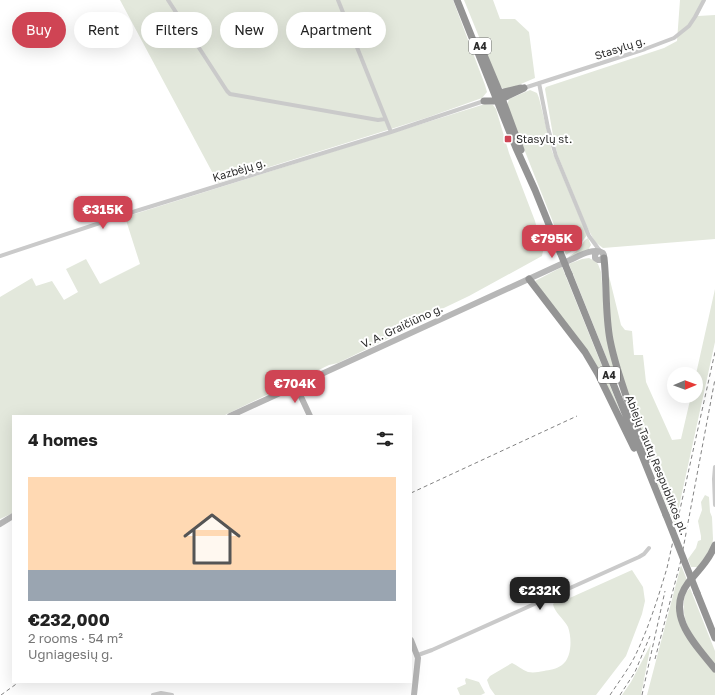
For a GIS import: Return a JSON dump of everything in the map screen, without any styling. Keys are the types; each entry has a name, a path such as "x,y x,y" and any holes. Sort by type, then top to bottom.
{"highway":[{"name":"Abiejų Tautų Respublikos pl.","path":"459,0 531,175 535,190 568,274 715,638"},
{"path":"484,101 524,88"},
{"path":"597,254 613,354 645,450 654,485"},
{"path":"529,279 577,340 592,363 636,453 650,476"},
{"path":"715,545 712,556 684,590 680,612 687,633 715,669"}],"main road":[{"name":"V. A. Graičiūno g.","path":"232,415 529,279 582,256 597,254"},
{"path":"296,386 310,415"},
{"path":"1,523 12,517"},
{"path":"412,642 418,655 414,695"}],"street":[{"path":"168,0 230,94 385,120"},
{"path":"338,0 390,132"},
{"name":"Stasylų g.","path":"524,88 638,52 674,38 692,21 704,0"},
{"path":"539,83 548,128 556,156 597,254"},
{"name":"Kazbėjų g.","path":"0,256 136,211 182,198 484,101"},
{"path":"715,467 715,505"},
{"path":"418,655 639,557 649,548"},
{"path":"153,695 161,693 172,695"}],"shaded area":[{"path":"120,0 453,0 487,92 482,98 426,118 218,183 146,48 212,48 212,12 141,12 141,39 133,24 133,12 126,12"},
{"path":"464,0 493,0 500,19 515,19 529,32 535,78 509,89 504,89 499,86"},
{"path":"680,0 705,0 698,16 715,15 715,239 603,248 595,242 586,225 558,156 545,89 546,87 664,48 677,41"},
{"path":"530,90 537,93 539,98 552,151 587,235 578,247 566,255 507,106 509,99"},
{"path":"485,104 493,105 496,109 509,153 535,221 543,251 542,256 469,296 425,317 420,323 225,415 12,415 12,513 0,519 0,297 32,278 36,286 52,281 64,300 78,292 66,269 86,259 100,284 140,264 125,217"},
{"path":"588,238 591,245 588,250 567,258 578,250"},
{"path":"589,258 598,264 601,272 605,319 614,368 611,369 569,264"},
{"path":"562,267 621,413 605,382 535,281"},
{"path":"609,276 621,325 625,330 632,331 634,355 643,355 646,382 672,440 681,439 689,403 702,403 675,525 658,485 647,447 616,358 609,317"},
{"path":"715,289 715,342 703,397 703,367 698,367"},
{"path":"705,495 709,497 710,512 712,517 712,546 698,567 691,567 688,559 696,548 698,541 701,540 698,521 702,510 701,502"},
{"path":"681,565 687,580 681,589 679,623 685,634 715,673 715,695 647,695"},
{"path":"632,570 643,587 645,601 642,614 626,656 596,695 495,695 487,680 490,676 512,663 528,672 534,672 544,671 560,666 568,658 570,637 568,627 554,607 553,604 556,601 563,601"},
{"path":"690,588 715,651 715,665 693,636 685,620 684,598"},
{"path":"651,644 641,695 622,695 631,682"},
{"path":"466,678 479,682 485,693 481,695 460,695 457,688 466,684"}],"railway":[{"path":"610,695 634,658 644,636 664,579 715,352"},
{"path":"655,659 681,560 715,379"},
{"path":"412,493 577,416"},
{"path":"642,695 665,591"},
{"path":"620,695 635,672 650,636"},
{"path":"1,695 18,683"}],"place":[{"name":"Stasylų st.","path":"508,139"}]}
